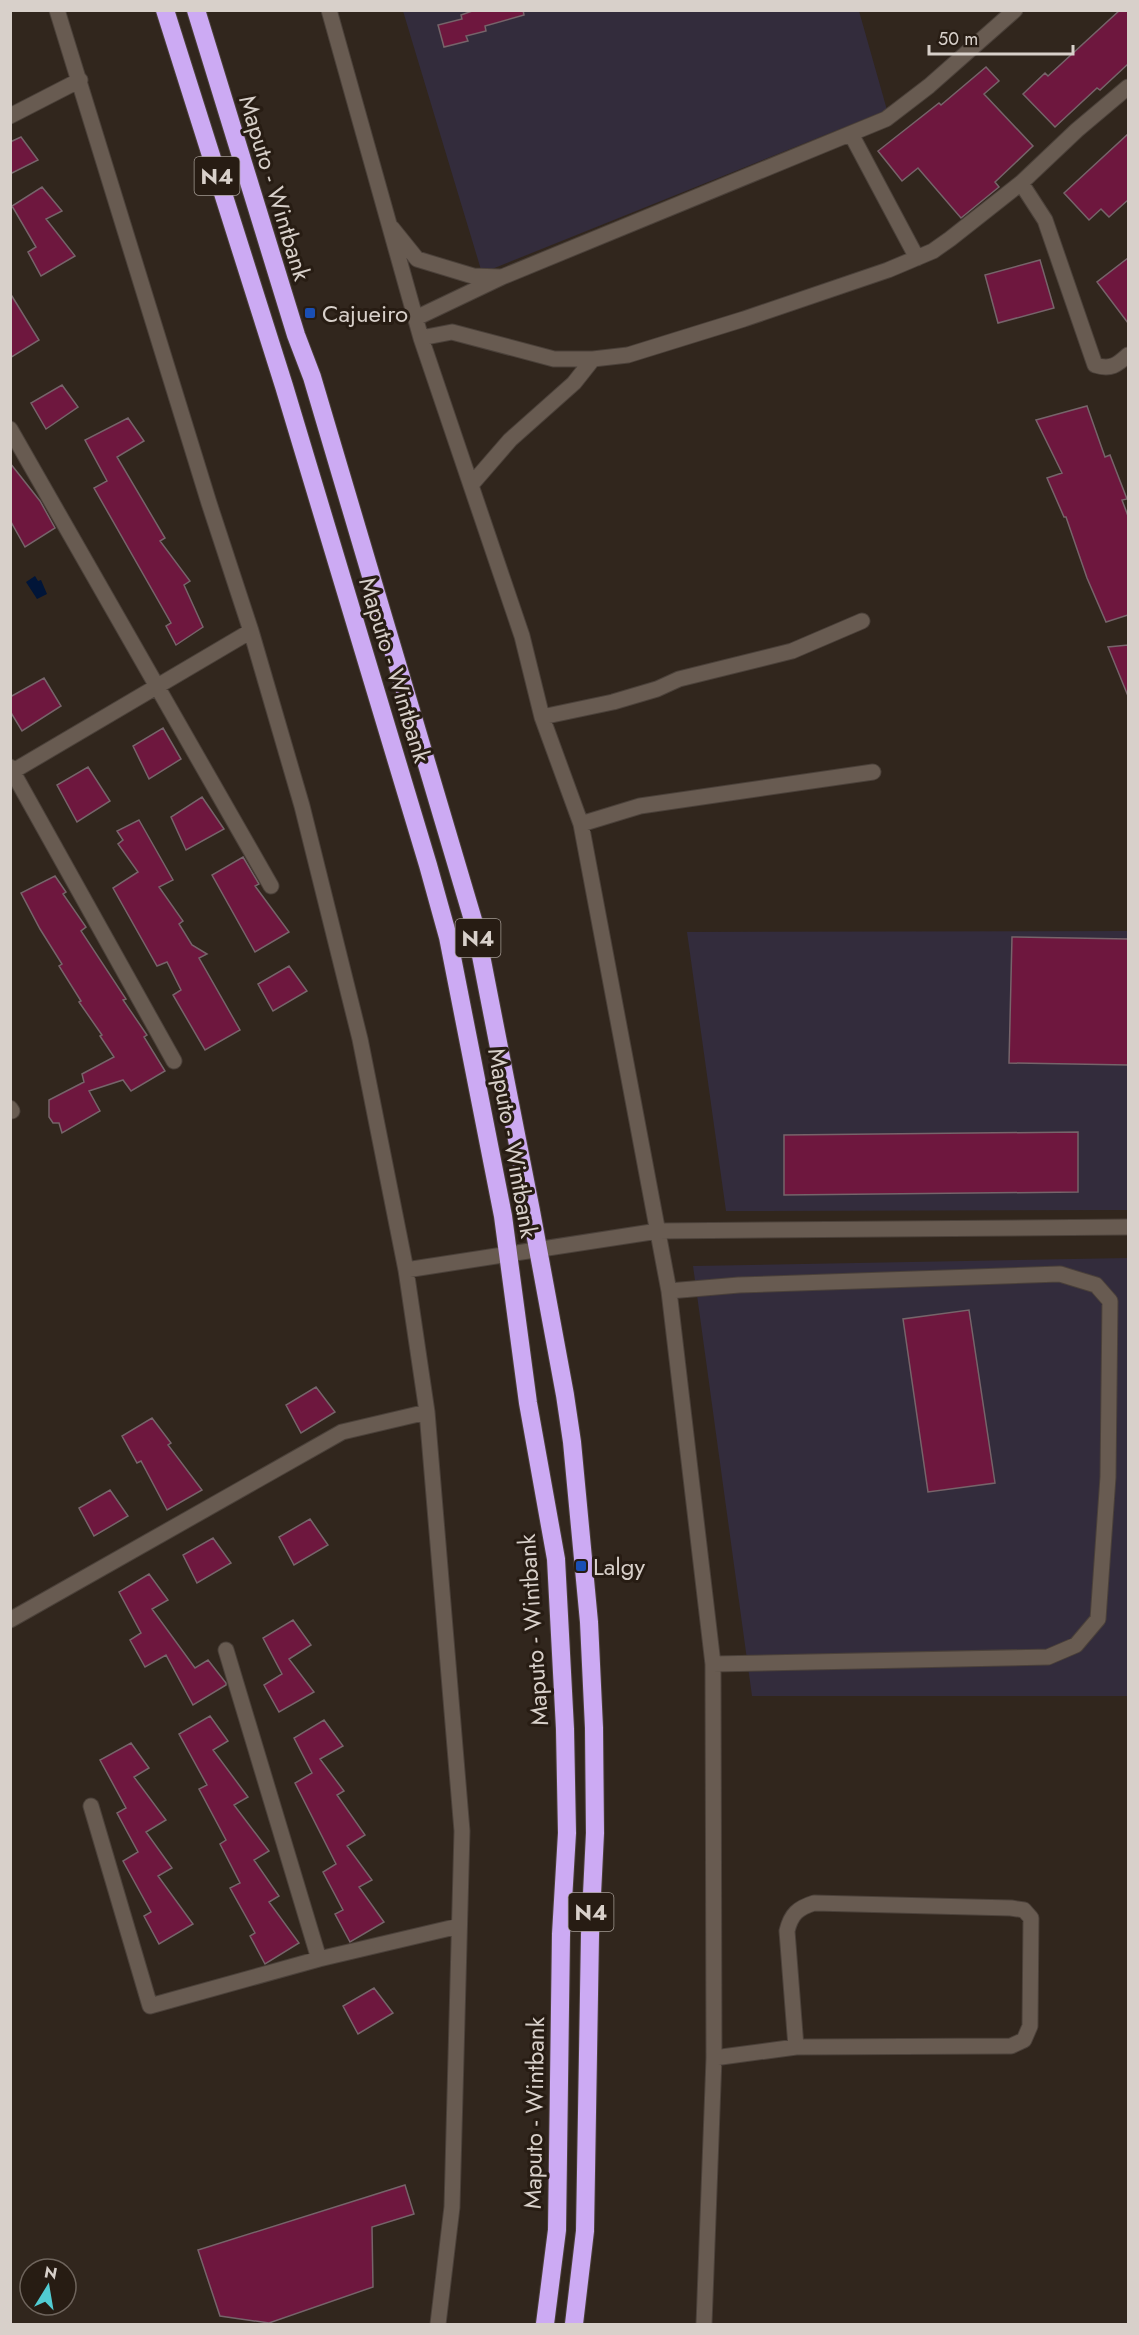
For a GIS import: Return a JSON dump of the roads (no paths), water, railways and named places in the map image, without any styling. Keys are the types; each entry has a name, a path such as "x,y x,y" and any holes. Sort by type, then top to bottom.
{"highway":[{"name":"Maputo - Wintbank","path":"165,10 284,386 431,875 448,937 509,1254 528,1403 556,1559 565,1729 567,1833 561,1934 556,2230 545,2325"},
{"name":"Maputo - Wintbank","path":"196,10 296,335 315,388 476,930 565,1395 584,1557 594,1728 595,1833 590,1935 585,2231 574,2325"}],"street":[{"path":"57,10 209,503 251,631 302,806 360,1039 406,1270 427,1412 462,1830 452,2207 438,2325"},
{"path":"416,318 502,278 886,119 1015,10"},
{"path":"331,11 421,338 522,636 542,717 581,824 669,1291 713,1664 714,2058 704,2325"},
{"path":"10,116 80,80"},
{"path":"421,338 452,332 554,359 593,359 628,354 822,293 933,251 1021,183 1077,130 1128,87"},
{"path":"851,134 917,258"},
{"path":"1021,183 1045,220 1095,365 1114,367 1128,355"},
{"path":"387,220 417,259 473,276 502,278"},
{"path":"471,485 510,440 574,383 593,359"},
{"path":"10,429 271,886"},
{"path":"542,717 613,702 657,689 679,679 792,651 862,621"},
{"path":"174,1061 11,770 251,631"},
{"path":"581,824 640,806 873,772"},
{"path":"406,1270 658,1231 1128,1227"},
{"path":"669,1291 739,1285 1060,1274 1096,1285 1110,1301 1108,1477 1098,1619 1076,1645 1048,1657 713,1664"},
{"path":"10,1620 342,1432 427,1412"},
{"path":"226,1650 319,1959"},
{"path":"91,1806 150,2006 319,1959 459,1926"},
{"path":"714,2058 796,2047 1011,2046 1024,2040 1030,2026 1031,1918 1024,1910 1011,1908 814,1903 796,1911 790,1920 788,1931 796,2047"}],"water":[{"path":"35,576 38,581 41,580 47,594 37,599 26,582"}],"place":[{"name":"Cajueiro","path":"310,313"},
{"name":"Lalgy","path":"581,1566"}]}
